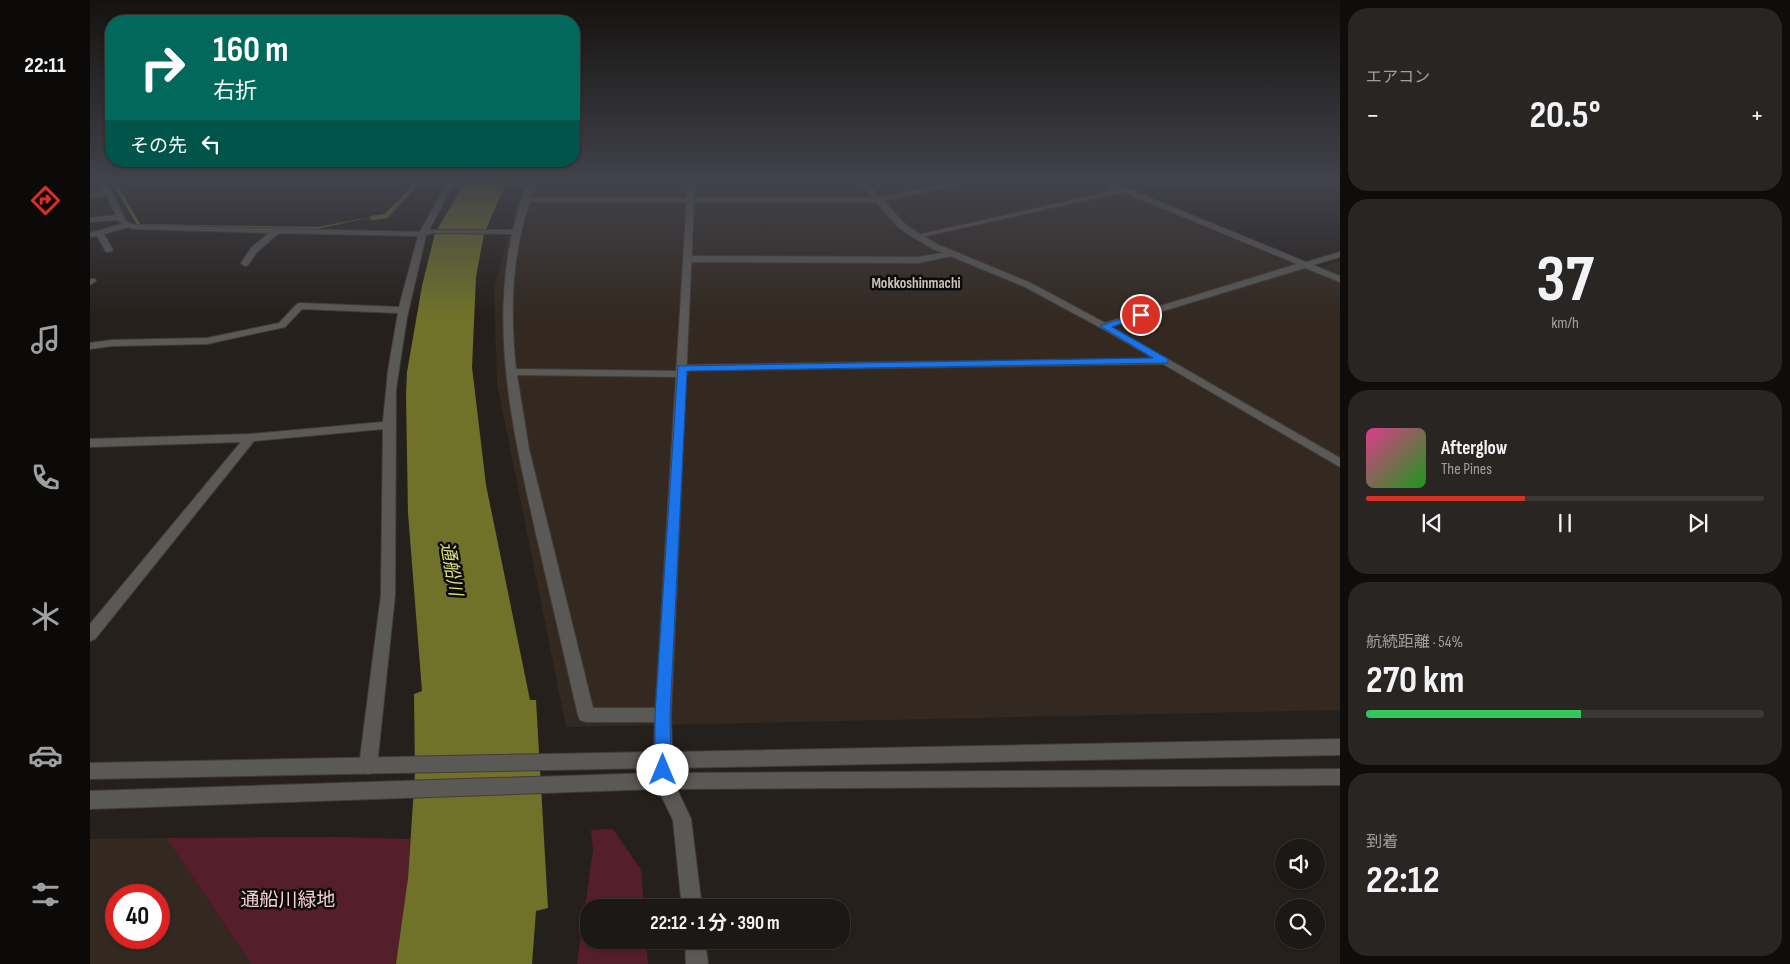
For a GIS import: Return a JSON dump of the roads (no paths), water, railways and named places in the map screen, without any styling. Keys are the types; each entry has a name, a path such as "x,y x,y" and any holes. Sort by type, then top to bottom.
{"street":[{"path":"90,235 124,226"},
{"path":"130,226 276,231 517,232"},
{"path":"375,765 388,595 390,396 403,310 431,226"},
{"path":"519,226 513,248 507,315 511,372 523,449 586,715 663,715"},
{"path":"689,226 662,759 663,781 682,819 691,899"},
{"path":"902,226 917,236 1028,285 1104,326 1340,463"},
{"path":"917,236 962,226"},
{"path":"1212,226 1340,279"},
{"path":"245,263 254,250 276,231"},
{"path":"100,232 109,250"},
{"path":"687,259 918,260 954,253"},
{"path":"1104,326 1340,254"},
{"path":"90,346 112,343 207,341 282,325 300,306 403,310"},
{"path":"511,372 682,371 1164,361"},
{"path":"90,443 250,438 389,425"},
{"path":"90,634 250,438"},
{"path":"90,771 1340,747"},
{"path":"90,800 663,781 1340,777"},
{"path":"696,949 697,964"}],"water":[{"path":"181,226 330,226 316,229"},
{"name":"通船川","path":"439,226 487,226 484,234 476,277 472,367 486,485 530,700 536,700 548,908 536,911 532,964 396,964 408,878 415,772 414,694 422,691 408,513 407,372 422,286 435,233"}],"district":[{"name":"Mokkoshinmachi","path":"916,283"}],"park label":[{"name":"通船川緑地","path":"288,900"}]}
